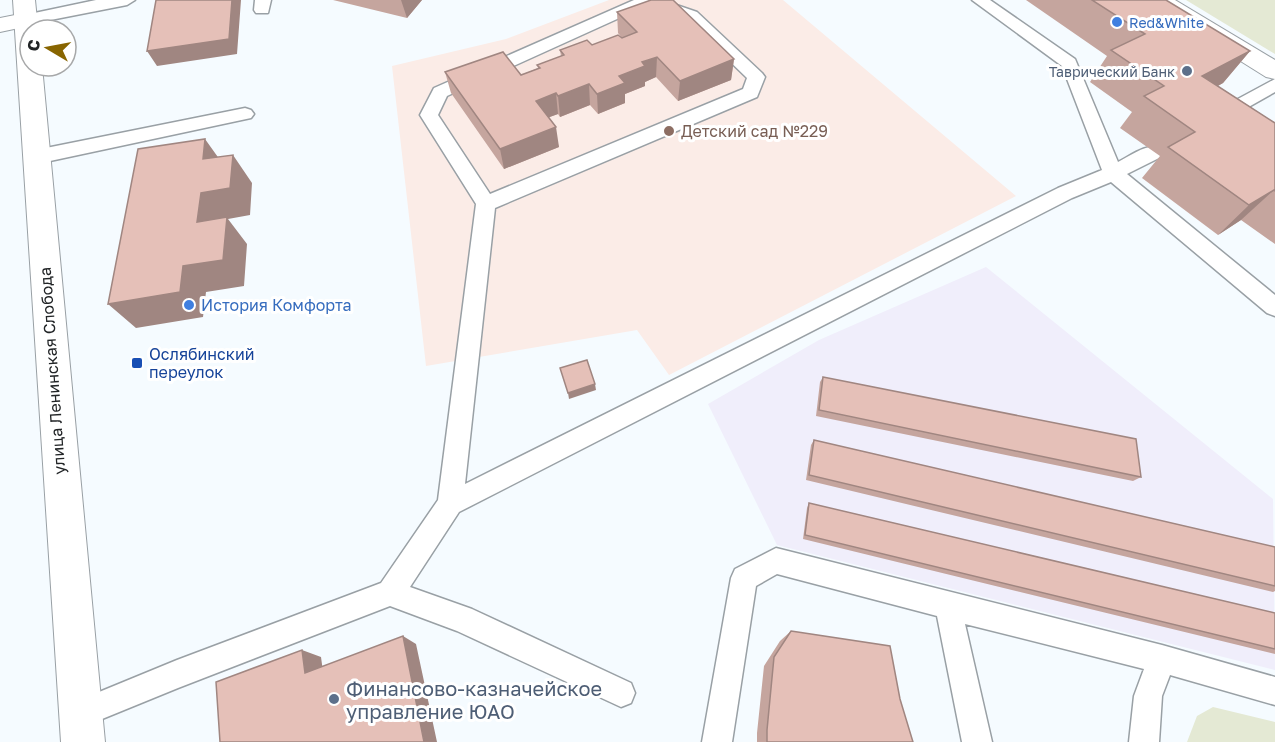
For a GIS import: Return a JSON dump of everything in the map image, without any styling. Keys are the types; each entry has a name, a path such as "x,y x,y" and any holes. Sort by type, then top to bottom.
{"street":[{"path":"1159,0 1275,71"},
{"path":"0,25 25,10"},
{"name":"улица Ленинская Слобода","path":"25,10 81,728"}],"lane":[{"path":"25,10 88,6 128,0"},
{"path":"81,728 177,674 390,593 450,504 486,204 429,115 440,92 647,0 691,15 756,77 751,93 486,204"},
{"path":"980,0 1069,63 1113,173 1275,307"},
{"path":"1203,126 1275,85"},
{"path":"36,157 245,114"},
{"path":"450,504 1065,193 1113,173 1154,152"},
{"path":"717,742 744,578 776,561 1162,659 1275,691"},
{"path":"390,593 462,619 621,693"},
{"path":"948,606 977,742"},
{"path":"1143,742 1148,696 1162,659"}],"shaded area":[{"name":"Детский сад №229","path":"609,0 783,0 1016,196 669,375 637,330 426,366 392,66 506,39"},
{"path":"986,267 1273,499 1275,670 777,545 708,404 819,340"}],"green space":[{"path":"1186,0 1275,0 1275,54"},
{"path":"1213,707 1275,722 1275,742 1187,742 1197,716"}],"building":[{"path":"156,0 232,0 229,39 147,51"},
{"path":"651,0 673,0 734,59 680,81 657,57 642,62 645,66 619,76 625,83 597,94 589,84 558,96 556,93 536,101 556,127 500,149 445,72 503,52 521,75 540,68 537,65 564,55 560,50 587,40 592,45 618,35 622,38 637,32 617,12"},
{"path":"1092,0 1166,0 1250,51 1202,76 1275,123 1275,191 1249,205 1168,147 1195,132 1144,96 1164,86 1111,50 1145,34"},
{"path":"205,139 203,159 233,155 230,188 201,193 197,222 227,217 223,260 183,266 180,292 108,304 138,149"},
{"path":"587,360 595,384 568,393 560,368"},
{"path":"823,377 1136,439 1141,477 819,410"},
{"path":"814,440 1275,547 1275,586 809,475"},
{"path":"809,503 1275,613 1275,649 805,535"},
{"path":"791,631 890,646 900,699 913,742 767,742 774,657"},
{"name":"Финансово-казначейское управление ЮАО","path":"403,636 424,742 220,742 216,682 302,650 305,673"}],"place":[{"name":"Red&White","path":"1117,22"},
{"name":"Таврический Банк","path":"1187,71"},
{"name":"Детский сад №229","path":"669,131"},
{"name":"История Комфорта","path":"189,305"},
{"name":"Ослябинский переулок","path":"137,363"},
{"name":"Финансово-казначейское управление ЮАО","path":"334,699"}]}
